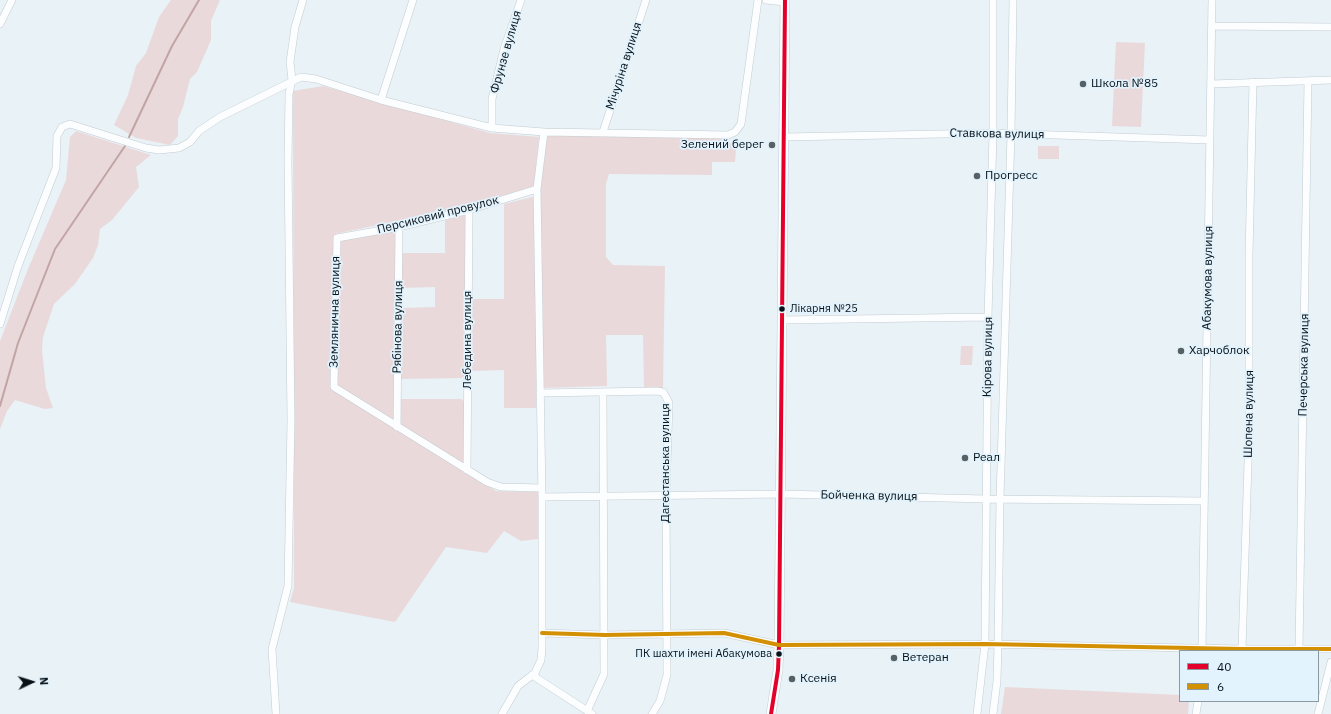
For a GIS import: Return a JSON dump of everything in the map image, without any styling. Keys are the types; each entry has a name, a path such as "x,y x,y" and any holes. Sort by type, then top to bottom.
{"street":[{"path":"0,24 12,0"},
{"path":"277,714 272,649 288,586 291,420 288,161 289,94 292,80 290,62 295,27 303,0"},
{"path":"381,100 412,0"},
{"name":"Фрунзе вулиця","path":"492,128 492,99 504,49 521,0"},
{"name":"Мічуріна вулиця","path":"603,132 646,0"},
{"path":"0,324 18,266 56,168 57,136 62,127 70,124 83,127 146,148 179,148 190,142 199,131 220,117 280,88 301,76 316,79 381,100 492,128 544,132 728,135 736,132 741,124 758,0"},
{"path":"766,0 784,1 779,646 778,670 772,714"},
{"name":"Кірова вулиця","path":"977,714 985,644 988,317 993,133 993,0"},
{"name":"Кірова вулиця","path":"993,714 997,681 1000,499 1011,134 1013,0"},
{"name":"Абакумова вулиця","path":"1202,650 1213,26 1212,0"},
{"path":"1213,26 1331,27"},
{"name":"Печерська вулиця","path":"1299,649 1308,80"},
{"path":"1211,84 1331,80"},
{"name":"Шопена вулиця","path":"1242,649 1249,432 1249,262 1253,82"},
{"path":"502,714 518,686 535,673 541,660 542,488 537,189 544,132"},
{"name":"Ставкова вулиця","path":"784,137 993,133 1210,140"},
{"name":"Персиковий провулок","path":"337,238 399,227 469,210 537,189"},
{"name":"Лебедина вулиця","path":"467,470 469,210"},
{"name":"Рябінова вулиця","path":"397,427 399,227"},
{"name":"Землянична вулиця","path":"337,238 334,387 397,427"},
{"path":"782,320 988,317"},
{"name":"Дагестанська вулиця","path":"540,393 657,391 663,392 669,403 666,496 667,675 660,701 652,714"},
{"path":"532,675 590,713 604,674 603,392"},
{"path":"397,427 487,482 501,487 542,488"},
{"name":"Бойченка вулиця","path":"542,497 781,494 986,499 1204,501"},
{"path":"542,633 724,633 779,646 985,644 1202,650 1331,649"},
{"path":"1318,714 1331,662"},
{"path":"1196,714 1198,702"}],"shaded area":[{"path":"171,0 220,0 211,21 211,40 197,72 190,79 183,107 178,119 178,136 170,145 136,138 114,125 128,95 136,66 146,53 159,17"},
{"path":"1116,42 1145,43 1141,127 1112,126"},
{"path":"323,86 490,133 539,137 534,186 468,206 335,234 330,387 496,491 538,492 538,539 521,541 504,531 487,553 446,547 395,622 290,602 294,588 293,91"},
{"path":"76,131 151,155 136,167 139,187 112,220 100,229 98,245 93,258 75,284 54,304 43,337 42,350 46,388 53,408 45,409 15,400 7,411 0,429 0,341 28,269 66,180 70,137"},
{"path":"546,135 726,138 736,149 735,162 712,162 712,175 609,174 606,184 606,257 613,265 665,266 663,388 645,388 644,386 643,335 606,335 607,386 544,388 539,192"},
{"path":"1038,146 1059,146 1059,159 1038,159"},
{"path":"532,197 536,201 536,408 504,408 504,370 472,371 472,299 504,299 504,204"},
{"path":"466,215 465,376 461,378 401,379 402,308 435,307 435,287 402,288 402,253 445,253 445,220"},
{"path":"396,229 395,424 337,386 340,240"},
{"path":"961,346 973,346 972,365 960,365"},
{"path":"401,399 461,399 465,402 464,466 400,428"},
{"path":"1005,687 1179,695 1179,702 1189,702 1188,714 1001,714"}],"waterway":[{"path":"129,137 172,46 199,0"},
{"path":"0,406 18,343 55,249 125,146"}],"transit line":[{"name":"40","path":"771,714 778,670 779,645 785,0"},
{"name":"6","path":"542,633 605,635 724,633 779,645 985,644 1242,649 1331,649"}],"place":[{"name":"Школа №85","path":"1083,84"},
{"name":"Зелений берег","path":"772,145"},
{"name":"Прогресс","path":"977,176"},
{"name":"Лікарня №25","path":"782,309"},
{"name":"Харчоблок","path":"1181,351"},
{"name":"Реал","path":"965,458"},
{"name":"ПК шахти імені Абакумова","path":"779,654"},
{"name":"Ветеран","path":"894,658"},
{"name":"Ксенія","path":"792,679"}]}
